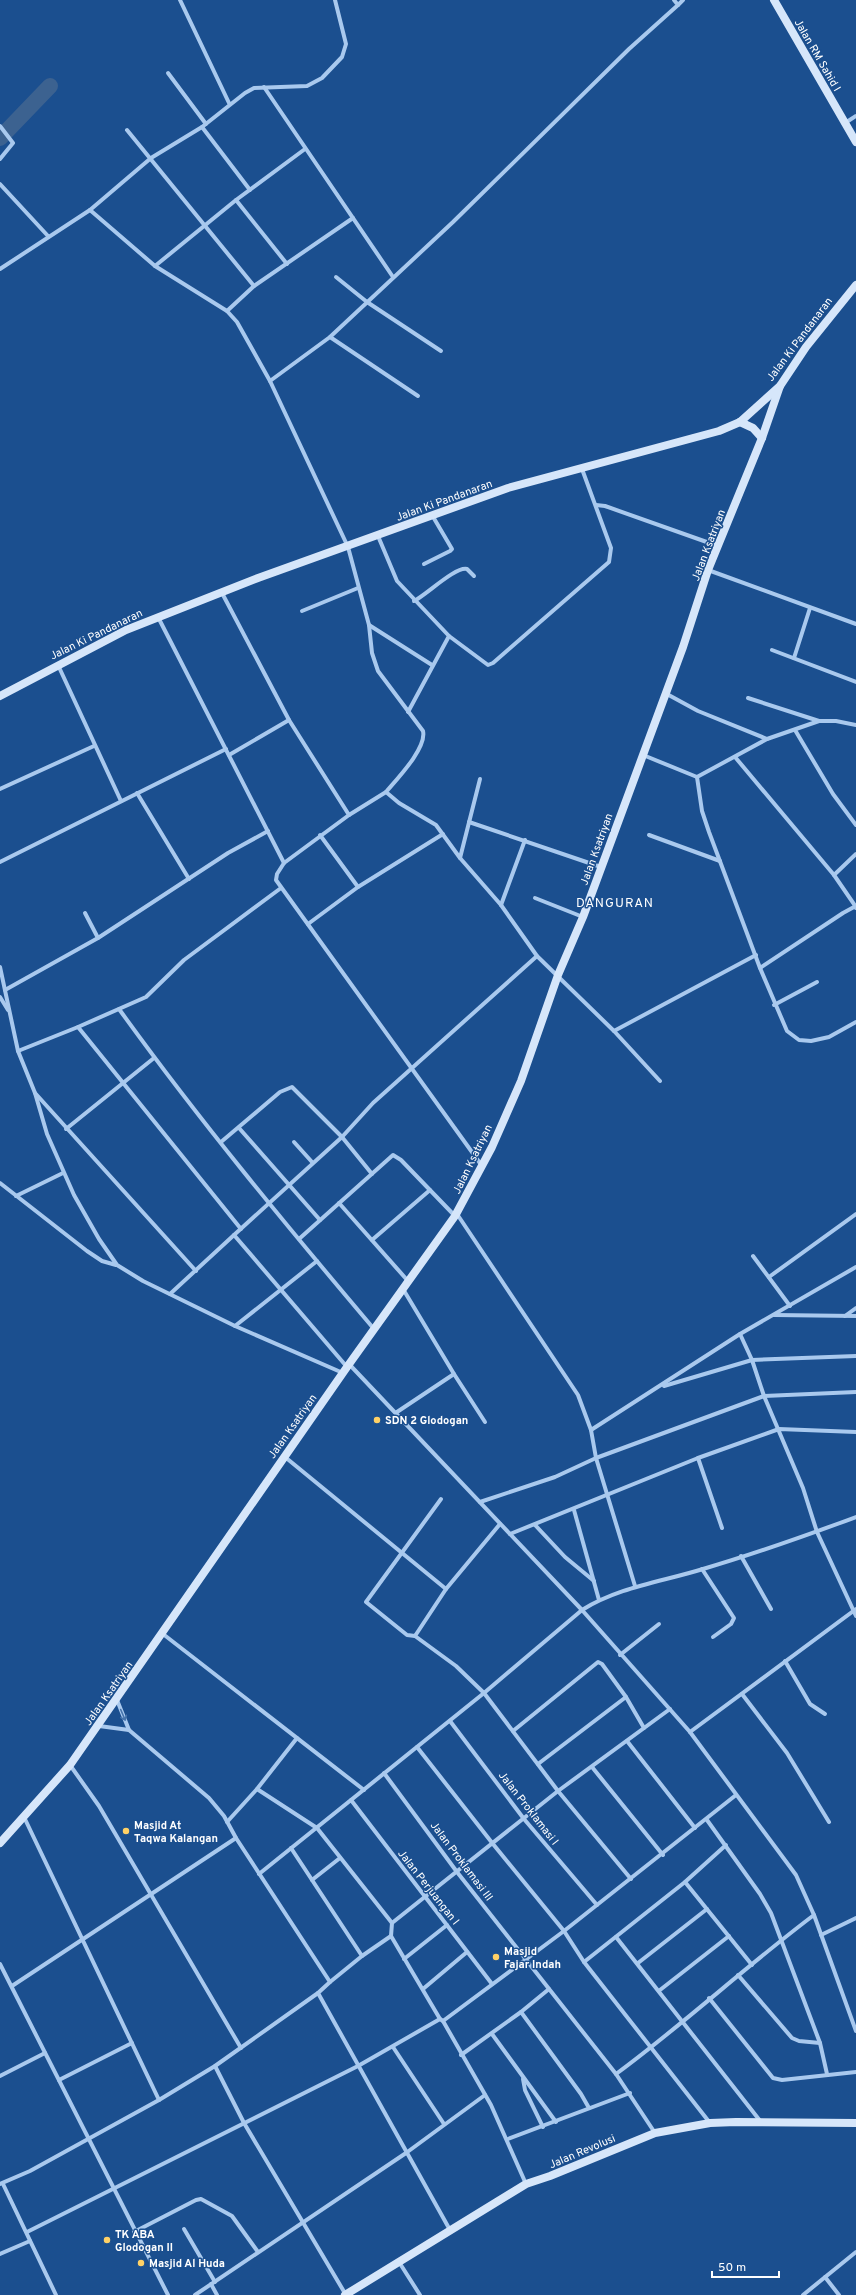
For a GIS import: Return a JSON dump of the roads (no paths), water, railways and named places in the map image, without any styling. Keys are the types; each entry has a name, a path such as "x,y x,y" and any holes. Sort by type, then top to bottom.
{"street":[{"path":"0,269 48,236 90,210 151,158 204,125 229,103 254,88 307,86 333,69 342,57 346,44 335,0"},
{"path":"674,0 678,5"},
{"path":"270,381 330,337 453,222 623,55 683,0"},
{"name":"Jalan RM Sahid I","path":"774,0 856,142"},
{"path":"180,1 229,103"},
{"path":"168,74 250,190"},
{"path":"264,87 393,277"},
{"path":"845,123 856,116"},
{"path":"0,126 13,143 0,159"},
{"path":"127,130 151,158 202,226 254,286"},
{"path":"155,266 202,226 305,149"},
{"path":"0,184 48,236"},
{"path":"236,200 287,264"},
{"path":"90,210 155,266 227,311 237,322 270,381 348,547 369,625 372,653 378,671 423,731 423,740 419,750 386,792 320,835 284,863 276,877 281,888 482,1167"},
{"path":"227,311 254,286 353,218"},
{"path":"336,277 367,302 441,351"},
{"name":"Jalan Ki Pandanaran","path":"0,696 126,630 158,616 222,592 508,488 719,431 740,422 780,386 806,347 856,285"},
{"path":"330,337 418,396"},
{"name":"Jalan Ksatriyan","path":"0,1843 70,1765 99,1726 164,1634 284,1456 456,1215 482,1167 521,1081 558,975 583,917 683,647 708,570 762,438 780,386"},
{"path":"740,422 753,428 762,438"},
{"path":"378,536 397,581 414,601 449,636 488,665 493,663 604,568 609,562 611,548 582,469"},
{"path":"596,504 718,546"},
{"path":"424,564 452,549 432,515"},
{"path":"414,601 427,595 459,569 467,569 474,576"},
{"path":"708,570 856,624"},
{"path":"302,611 358,588"},
{"path":"222,592 289,720 349,815"},
{"path":"794,658 810,608"},
{"path":"158,616 226,749 230,754 284,863"},
{"path":"369,625 432,665"},
{"path":"408,712 449,636"},
{"path":"772,650 856,682"},
{"path":"58,665 94,746 121,801"},
{"path":"665,693 698,711 767,739"},
{"path":"748,698 819,721 836,721 856,725"},
{"path":"230,754 289,720"},
{"path":"643,755 697,777 767,739 819,721"},
{"path":"795,730 832,794 856,825"},
{"path":"0,789 94,746"},
{"path":"0,862 226,749"},
{"path":"735,757 834,875 856,907 843,913 760,968"},
{"path":"697,777 702,811 774,1005 787,1031 799,1040 811,1041 829,1037 856,1022"},
{"path":"460,858 480,779"},
{"path":"386,792 399,803 432,821 444,834 460,858 501,905 537,956 614,1031 660,1081"},
{"path":"138,793 188,879"},
{"path":"469,822 601,867"},
{"path":"5,990 98,938 228,853 268,831"},
{"path":"308,924 358,887 444,834"},
{"path":"320,835 358,887"},
{"path":"649,835 720,861"},
{"path":"501,905 525,840"},
{"path":"834,875 856,854"},
{"path":"18,1051 119,1009 150,993 184,960 281,888"},
{"path":"536,898 583,917"},
{"path":"84,913 98,938"},
{"path":"614,1031 756,955"},
{"path":"170,1294 342,1136 373,1103 411,1068 537,956"},
{"path":"0,967 18,1051 35,1093 40,1116 63,1173 99,1239 117,1265"},
{"path":"774,1005 816,982"},
{"path":"0,996 10,1013"},
{"path":"119,1009 154,1058 268,1203 374,1329"},
{"path":"78,1027 241,1229"},
{"path":"66,1129 122,1082 154,1058"},
{"path":"221,1142 289,1086 297,1090 342,1136 372,1174"},
{"path":"35,1093 196,1271"},
{"path":"239,1128 320,1220"},
{"path":"294,1142 312,1162"},
{"path":"298,1239 395,1155 456,1215 573,1386 591,1430 596,1458 635,1586"},
{"path":"16,1196 63,1173"},
{"path":"0,1183 102,1261 117,1265 170,1294 235,1326 347,1368"},
{"path":"372,1240 430,1190"},
{"path":"339,1203 408,1281"},
{"path":"768,1277 856,1214"},
{"path":"234,1235 347,1368 397,1412 500,1524 582,1610 620,1655 690,1732 796,1875 814,1915 856,2031"},
{"path":"754,1256 790,1306"},
{"path":"235,1326 317,1261"},
{"path":"591,1430 660,1387 740,1334 856,1267"},
{"path":"403,1289 485,1422"},
{"path":"845,1316 856,1308"},
{"path":"773,1315 856,1316"},
{"path":"740,1334 752,1360 764,1396 803,1488 817,1532 855,1610 856,1616"},
{"path":"660,1387 752,1360 856,1356"},
{"path":"397,1412 454,1374"},
{"path":"480,1502 555,1477 596,1458 764,1396 856,1392"},
{"path":"510,1534 574,1510 607,1494 698,1458 779,1429 856,1432"},
{"path":"284,1456 403,1552 446,1589"},
{"path":"698,1458 722,1528"},
{"path":"441,1498 366,1602 402,1632 415,1636 456,1666 484,1694 558,1791 631,1879"},
{"path":"574,1510 599,1600"},
{"path":"259,1874 484,1694 582,1610 599,1600 635,1586 702,1569 817,1532 856,1517"},
{"path":"415,1636 446,1589 500,1524"},
{"path":"535,1525 565,1557 594,1581"},
{"path":"741,1556 771,1609"},
{"path":"702,1569 734,1618 731,1624 713,1637"},
{"path":"690,1732 855,1610"},
{"path":"620,1655 659,1624"},
{"path":"164,1634 364,1790"},
{"path":"785,1661 810,1704 825,1714"},
{"path":"513,1731 596,1662 601,1663 626,1697 644,1728"},
{"path":"742,1694 788,1753 829,1822"},
{"path":"538,1764 626,1697"},
{"path":"117,1700 129,1730 209,1798 227,1822 259,1874 330,1982"},
{"path":"392,1923 426,1898 558,1791 670,1709"},
{"name":"Jalan Proklamasi I","path":"450,1720 524,1819 597,1905"},
{"path":"99,1726 129,1730"},
{"path":"227,1822 257,1788 297,1738"},
{"path":"627,1741 696,1828"},
{"path":"417,1747 564,1931 584,1962 710,2123"},
{"path":"70,1765 99,1806 149,1895 241,2048"},
{"path":"592,1767 662,1855"},
{"name":"Jalan Proklamasi III","path":"384,1773 457,1872 616,2074 630,2093 655,2133"},
{"path":"257,1788 317,1828 392,1923 391,1936 485,2095 508,2139 526,2184"},
{"path":"27,2232 358,2066 442,2020 564,1931 707,1820 736,1795"},
{"name":"Jalan Perjuangan I","path":"351,1800 492,1984"},
{"path":"24,1817 159,2100"},
{"path":"707,1820 765,1902 782,1939 820,2043 827,2074"},
{"path":"12,1986 236,1838"},
{"path":"584,1962 684,1882 726,1845"},
{"path":"291,1848 362,1956"},
{"path":"312,1880 340,1858"},
{"path":"684,1882 752,1965"},
{"path":"638,1963 707,1909"},
{"path":"616,2074 652,2048 682,2020 814,1915"},
{"path":"821,1934 856,1918"},
{"path":"404,1959 447,1925"},
{"path":"56,2295 27,2232 2,2184 159,2100 215,2066 318,1993 362,1956 391,1936"},
{"path":"660,1990 729,1936"},
{"path":"616,1937 660,1990 762,2122"},
{"path":"423,1989 467,1952"},
{"path":"0,1965 114,2189 134,2232 168,2295"},
{"path":"738,1975 792,2038 799,2041 820,2043"},
{"path":"461,2055 492,2034 549,1989"},
{"path":"318,1993 450,2231"},
{"path":"709,1998 771,2076 782,2080 856,2072"},
{"path":"521,2012 589,2108"},
{"path":"492,2034 556,2122"},
{"path":"59,2080 132,2043"},
{"path":"393,2047 444,2124"},
{"path":"0,2076 45,2053"},
{"path":"215,2066 244,2122 345,2295"},
{"path":"523,2078 527,2094 542,2127"},
{"path":"508,2139 630,2093"},
{"path":"194,2295 406,2153 485,2095"},
{"name":"Jalan Revolusi","path":"345,2295 526,2184 550,2176 655,2133 710,2123 856,2123"},
{"path":"134,2232 196,2200 203,2199 232,2216 258,2252"},
{"path":"184,2228 213,2283 217,2295"},
{"path":"0,2254 30,2241"},
{"path":"803,2295 856,2252"},
{"path":"399,2262 420,2295"},
{"path":"825,2277 839,2295"}],"waterway":[{"path":"0,138 50,86"}],"place":[{"name":"SDN 2 Glodogan","path":"377,1420"},
{"name":"Masjid At Taqwa Kalangan","path":"126,1831"},
{"name":"Masjid Fajar Indah","path":"496,1957"},
{"name":"TK ABA Glodogan II","path":"107,2240"},
{"name":"Masjid Al Huda","path":"141,2263"}],"district":[{"name":"DANGURAN","path":"615,902"}]}
